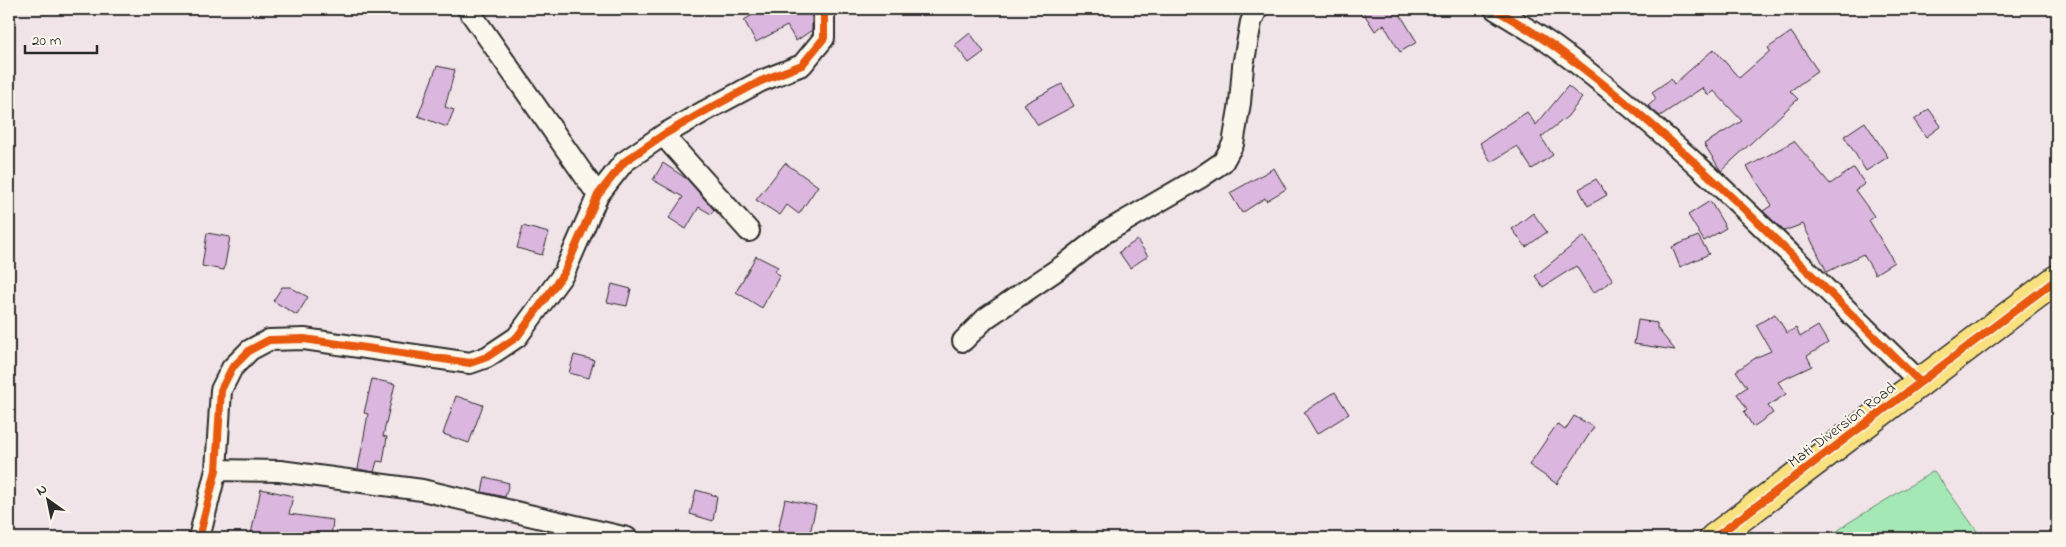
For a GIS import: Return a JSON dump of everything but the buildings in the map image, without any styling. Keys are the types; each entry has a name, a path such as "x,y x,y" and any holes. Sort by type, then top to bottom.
{"highway":[{"name":"Mati Diversion Road","path":"1714,538 2057,279"}],"street":[{"path":"468,9 598,195"},
{"path":"198,538 216,470 221,390 232,368 250,350 269,340 304,339 470,363 486,357 517,337 564,273 598,195 624,162 663,135 761,81 802,65 824,38 824,9"},
{"path":"963,341 986,318 1064,265 1106,232 1202,177 1223,162 1233,144 1240,103 1243,66 1251,22 1257,9"},
{"path":"1495,9 1558,48 1642,115 1724,189 1920,382"},
{"path":"663,135 749,231"},
{"path":"216,470 280,471 422,490 627,538"}],"green space":[{"path":"1934,471 1982,538 1828,538 1848,523"}],"cycle path":[{"path":"199,538 216,470 221,390 232,368 250,350 269,340 304,339 470,363 487,357 517,337 564,273 598,195 624,162 663,135 705,111 761,81 802,65 824,38 824,9"},
{"path":"1495,9 1559,50 1654,127 1789,252 1920,382"},
{"path":"1714,538 2057,279"}]}
